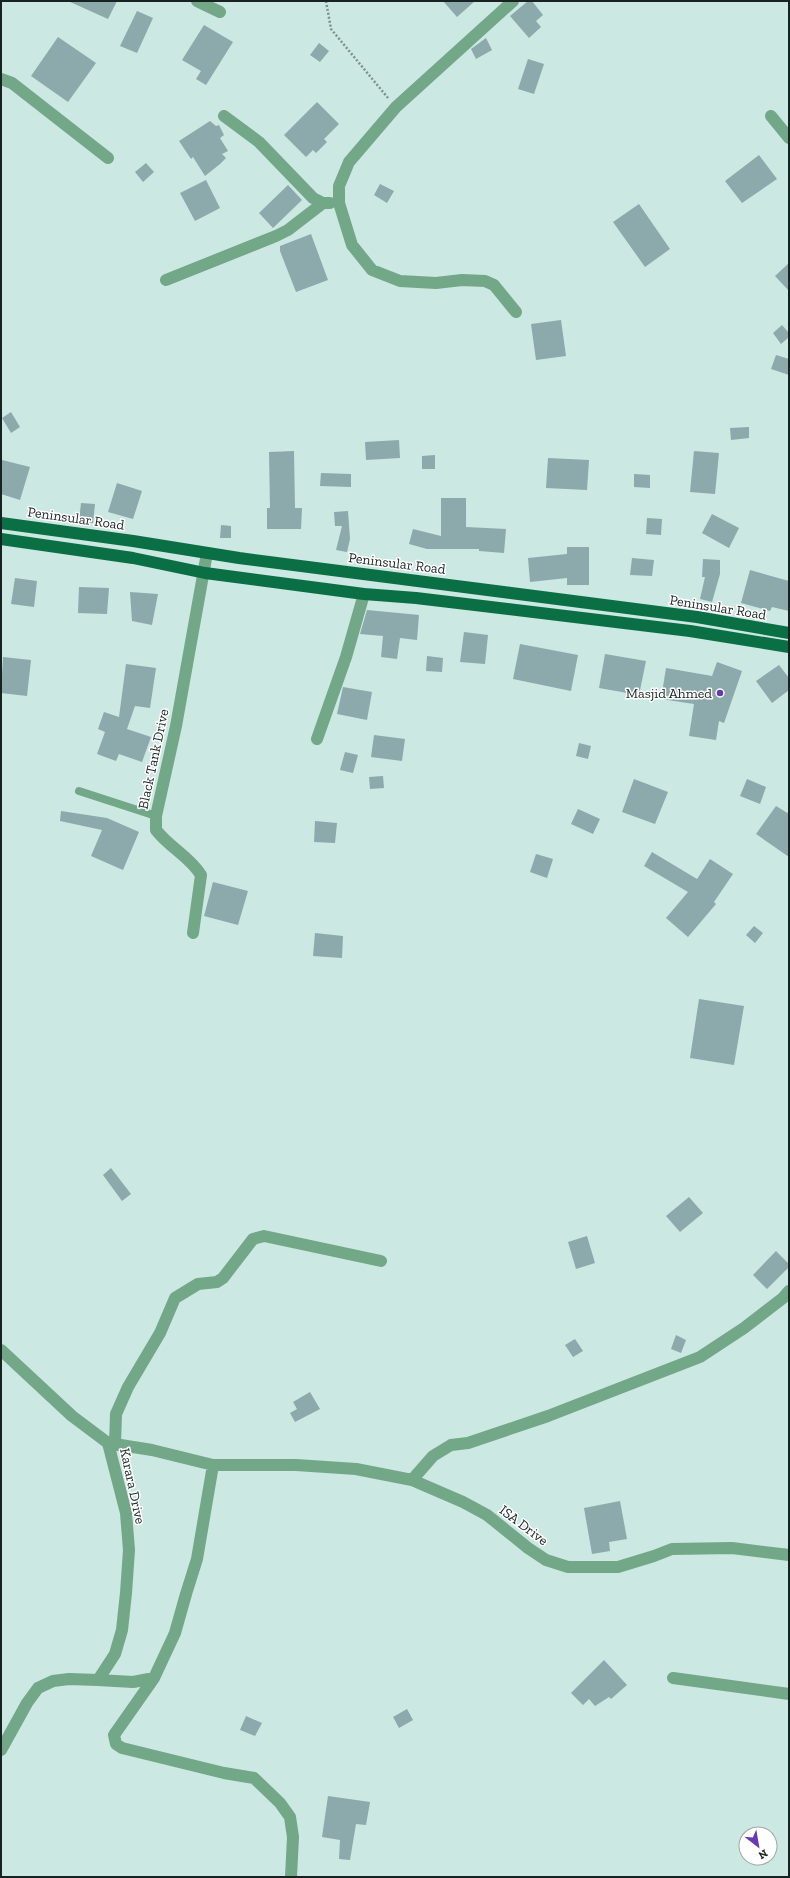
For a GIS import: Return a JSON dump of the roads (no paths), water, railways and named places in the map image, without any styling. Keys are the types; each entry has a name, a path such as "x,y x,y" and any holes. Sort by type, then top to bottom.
{"main road":[{"name":"Peninsular Road","path":"1,523 133,541 207,553 697,617 789,633"},
{"name":"Peninsular Road","path":"1,538 126,557 205,573 364,594 416,598 690,631 789,647"}],"street":[{"path":"197,1 220,12"},
{"path":"514,1 396,108 349,162 339,186 339,204 352,245 372,270 400,281 436,284 462,280 485,281 494,285 516,312"},
{"path":"1,79 12,83 108,158"},
{"path":"224,116 259,142 313,198 323,203 339,204"},
{"path":"771,116 789,138"},
{"path":"166,280 276,236 288,230 323,203"},
{"name":"Black Tank Drive","path":"193,933 201,875 194,863 167,843 156,830 156,816 176,726 205,573 207,553"},
{"path":"318,739 346,657 364,594"},
{"path":"1,1350 72,1416 111,1443 116,1414 128,1387 160,1333 176,1298 198,1284 217,1282 223,1278 253,1239 264,1236 381,1261"},
{"path":"412,1480 433,1456 451,1445 468,1443 548,1416 700,1358 744,1328 783,1298 789,1291"},
{"name":"Karara Drive","path":"98,1680 115,1654 122,1630 129,1550 126,1513 111,1443 152,1450 213,1465 296,1465 356,1469 412,1480"},
{"path":"213,1465 197,1559 175,1633 154,1678 114,1735 116,1744 122,1748 224,1773 254,1778 280,1802 290,1817 293,1837 291,1877"},
{"name":"ISA Drive","path":"412,1480 463,1502 487,1515 528,1548 546,1560 568,1567 618,1567 644,1560 672,1548 732,1548 789,1555"},
{"path":"1,1750 38,1688 53,1681 69,1679 133,1682 154,1678"},
{"path":"674,1678 789,1694"}],"lane":[{"path":"79,791 156,816"}],"place":[{"name":"Masjid Ahmed","path":"720,693"}]}
